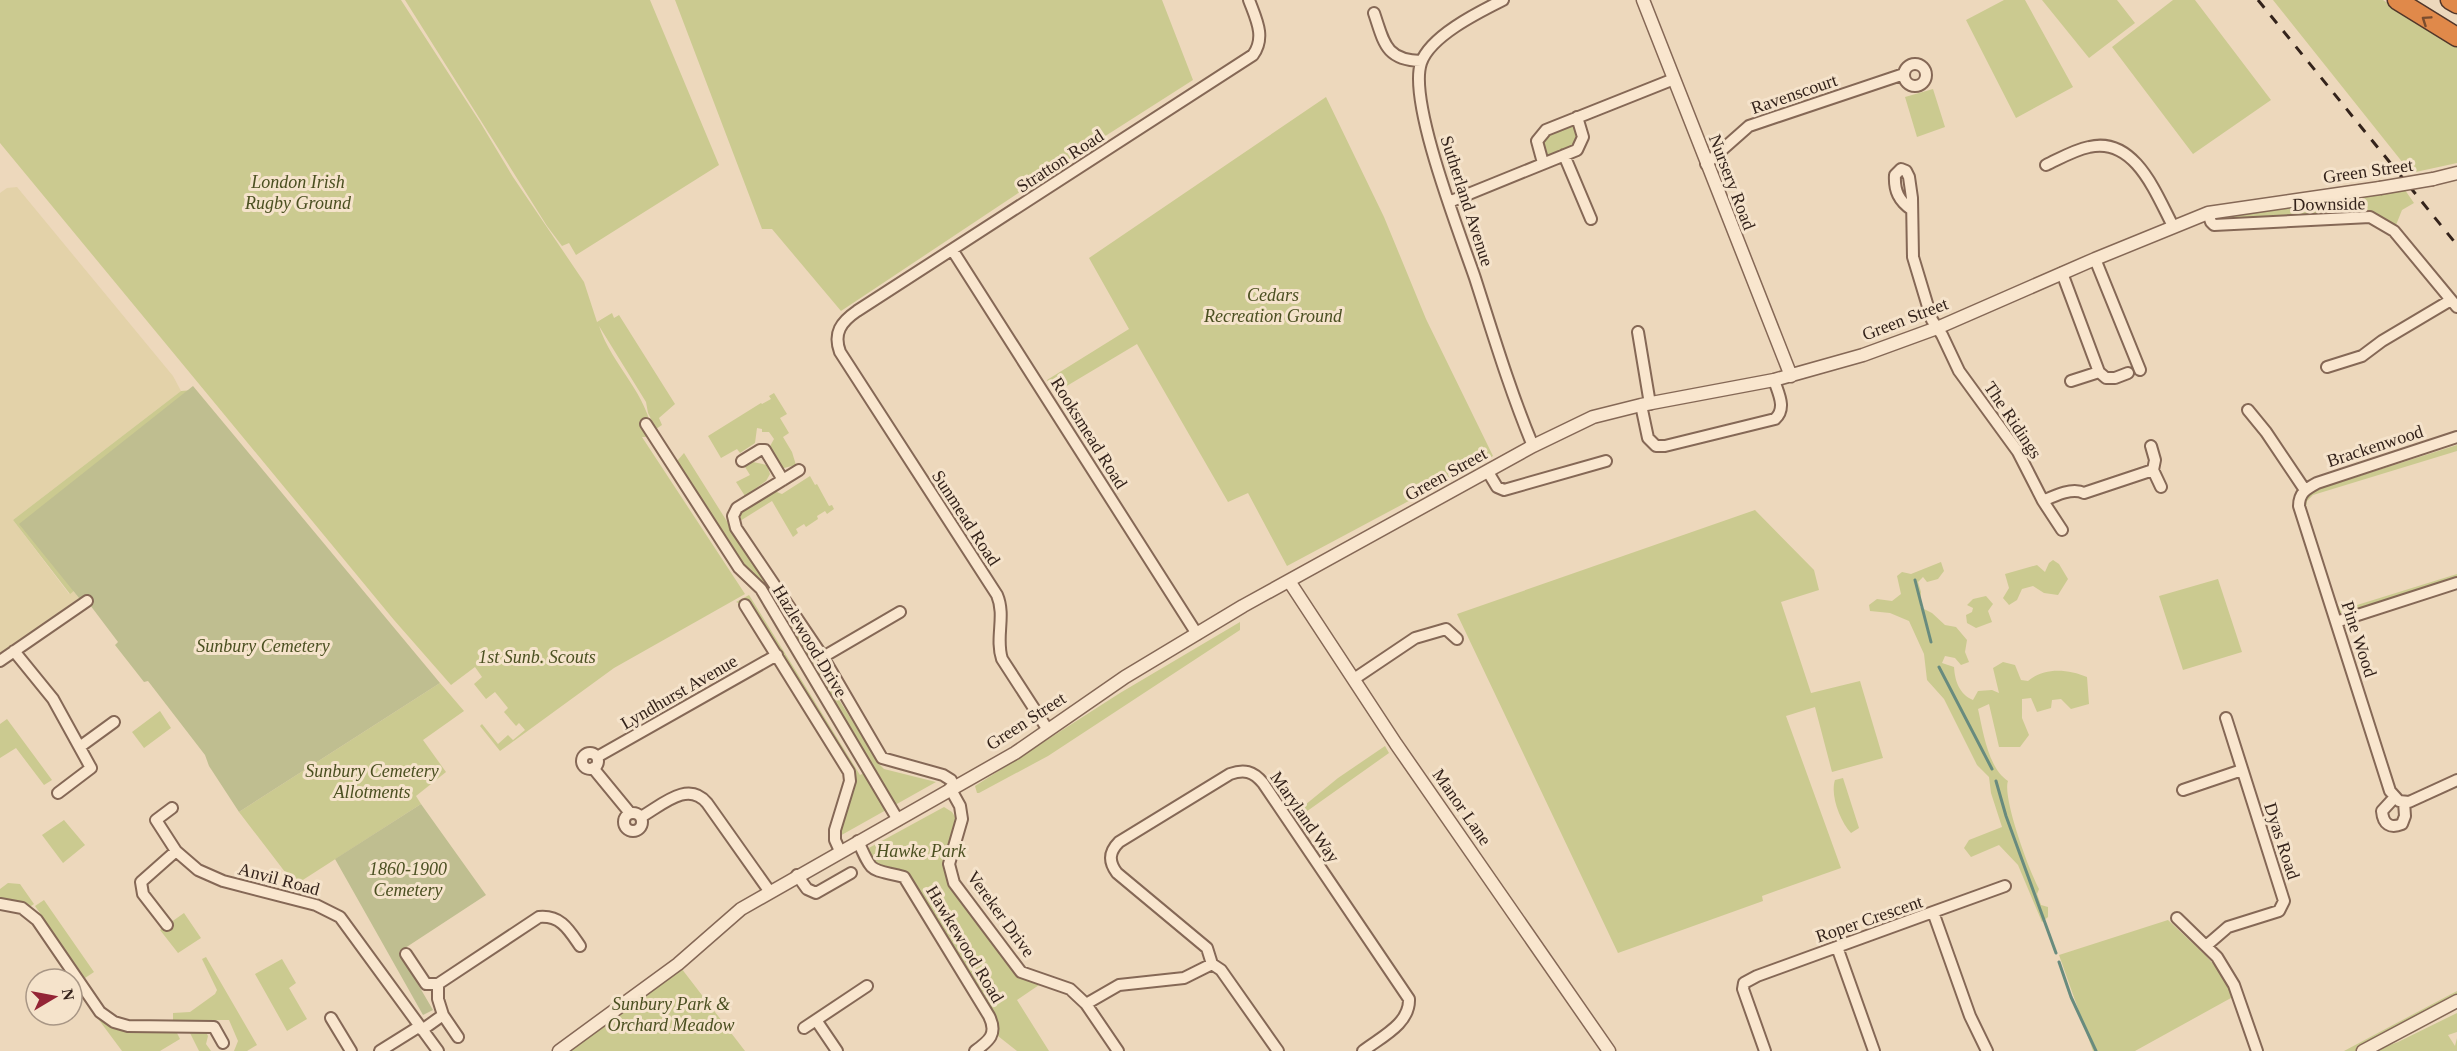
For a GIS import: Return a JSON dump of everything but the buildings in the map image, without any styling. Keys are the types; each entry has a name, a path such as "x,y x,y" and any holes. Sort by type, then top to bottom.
{"highway":[{"path":"2397,0 2457,37"},
{"path":"2450,0 2457,4"}],"street":[{"name":"Stratton Road","path":"838,329 846,319 1253,55 1260,39 1259,28 1249,0"},
{"path":"1374,13 1385,47 1394,54 1412,61 1421,61 1434,44 1477,14 1503,0"},
{"name":"Nursery Road","path":"1642,0 1791,376"},
{"name":"Sutherland Avenue","path":"1421,61 1419,92 1427,132 1533,446"},
{"name":"Ravenscourt","path":"1706,164 1749,126 1904,74"},
{"path":"1543,163 1537,147 1542,133 1674,79"},
{"path":"1449,202 1577,150 1582,142 1582,131 1577,117"},
{"path":"2046,165 2088,147 2110,148 2123,152 2144,172 2173,226"},
{"path":"1564,155 1590,219"},
{"name":"Green Street","path":"559,1051 678,964 741,909 797,875 1015,753 1125,677 1289,580 1533,446 1593,417 1645,404 1774,380 1863,355 1937,328 2061,273 2208,213 2380,188 2457,173"},
{"name":"The Ridings","path":"1912,210 1916,272 1932,320 1959,371 2018,452 2043,501 2062,530"},
{"name":"Downside","path":"2208,213 2214,225 2370,217 2394,231 2454,303"},
{"name":"Rooksmead Road","path":"953,250 1197,634"},
{"path":"2061,273 2099,372 2106,378 2115,378 2134,372 2095,259"},
{"path":"2326,367 2362,356 2382,341 2454,303"},
{"name":"Sunmead Road","path":"838,329 836,340 840,352 997,595 1001,605 999,647 1002,659 1048,730"},
{"path":"1638,332 1648,438 1656,446 1665,446 1775,419 1781,414 1782,406 1774,380"},
{"path":"2072,381 2099,372"},
{"path":"2248,410 2266,432 2305,490"},
{"name":"Hazlewood Drive","path":"646,424 739,568 761,589 897,820"},
{"name":"Brackenwood","path":"2305,490 2317,483 2457,437"},
{"path":"2151,446 2155,460 2153,470 2161,487"},
{"path":"742,461 760,450 765,450 783,480"},
{"path":"1488,472 1497,487 1504,490 1606,460"},
{"path":"799,470 741,505 733,516 736,528 823,657 882,758 943,776 951,780 952,787"},
{"path":"2043,501 2060,494 2079,490 2084,492 2153,470"},
{"name":"Pine Wood","path":"2305,490 2299,497 2299,506 2390,791 2399,800 2409,802 2457,780"},
{"name":"Manor Lane","path":"1289,580 1396,744 1609,1051"},
{"path":"2336,622 2457,584"},
{"path":"0,661 87,601"},
{"path":"745,605 849,772 850,781 835,830 835,840 840,851"},
{"path":"823,657 900,612"},
{"path":"1354,679 1415,638 1446,629 1457,639"},
{"path":"14,651 53,699 81,746 91,768 58,793"},
{"name":"Lyndhurst Avenue","path":"771,892 707,803 697,794 684,792 635,815 595,763 777,655"},
{"name":"Dyas Road","path":"2206,946 2228,927 2279,911 2284,902 2226,718"},
{"path":"81,746 114,723"},
{"path":"2183,790 2242,770"},
{"name":"Maryland Way","path":"1278,1051 1221,970 1212,964 1207,948 1117,873 1111,866 1110,857 1112,848 1119,842 1230,774 1248,771 1256,776 1269,793 1409,999 1409,1008 1400,1023 1363,1051"},
{"name":"Vereker Drive","path":"952,787 962,813 950,864 954,883 1021,972 1070,989 1086,1004 1118,1051"},
{"name":"Anvil Road","path":"172,807 156,820 176,851 198,870 223,881 316,905 340,917 349,926 438,1051"},
{"name":"Hawkewood Road","path":"858,841 869,867 876,871 904,877 989,1016 993,1024 993,1033 987,1042 975,1051"},
{"path":"167,925 143,894 141,882 176,851"},
{"path":"797,875 807,889 816,893 851,873"},
{"path":"1933,912 2005,886"},
{"path":"0,904 22,908 37,920 100,1012 114,1022 128,1026 214,1027 222,1043"},
{"name":"Roper Crescent","path":"1765,1051 1743,989 1744,983 1757,976 1933,912 1970,1016 1987,1051"},
{"path":"406,954 422,981 426,984 438,984 539,917 558,920 565,925 580,946"},
{"path":"2177,918 2217,957 2234,985 2256,1051"},
{"path":"1837,947 1874,1051"},
{"path":"1086,1004 1119,985 1184,978 1212,964"},
{"path":"438,984 438,999 443,1015 458,1037"},
{"path":"804,1028 867,986"},
{"path":"857,993 865,1004"},
{"path":"2363,1051 2457,1001"},
{"path":"381,1051 443,1015"},
{"path":"332,1018 351,1051"},
{"path":"816,1020 837,1051"}],"shaded area":[{"path":"17,187 173,376 181,391 13,520 69,594 73,591 79,598 0,653 0,193 7,188"}],"green space":[{"name":"London Irish Rugby Ground","path":"0,0 401,0 513,177 584,282 597,322 612,313 614,318 619,315 675,404 659,418 662,425 656,429 648,413 646,402 599,326 650,421 653,437 642,437 745,594 614,668 500,751 480,726 482,724 498,744 508,735 513,740 525,730 519,723 516,726 504,712 508,708 495,692 486,699 474,684 482,677 475,667 451,685 394,620 0,143"},
{"path":"405,0 650,0 719,165 576,255 569,243 562,246 547,226"},
{"path":"675,0 1162,0 1193,80 841,311 772,229 762,229"},
{"path":"2004,0 2025,0 2073,87 2016,118 1966,20"},
{"path":"2042,0 2117,0 2135,23 2089,58"},
{"path":"2173,0 2195,0 2271,100 2193,154 2112,47"},
{"path":"2273,0 2383,0 2457,45 2457,163 2411,173"},
{"path":"1933,89 1945,127 1917,137 1905,97"},
{"name":"Cedars Recreation Ground","path":"1326,97 1384,217 1426,319 1493,456 1287,566 1248,493 1228,502 1137,344 1055,393 1047,380 1129,329 1089,258"},
{"path":"1573,126 1578,129 1577,145 1547,157 1543,145 1544,137"},
{"path":"2405,190 2414,203 2402,210 2396,225 2390,229 2370,217 2214,225 2208,213"},
{"name":"Sunbury Cemetery","path":"193,386 440,683 239,812 209,766 205,755 148,681 144,682 115,645 118,642 87,601 79,598 19,524"},
{"path":"193,390 79,587 70,594 13,520 181,391"},
{"path":"774,393 787,414 780,418 789,433 783,437 792,452 796,465 780,469 769,448 774,439 769,432 762,432 762,429 757,428 755,443 740,453 737,449 721,458 708,436 771,399 769,396"},
{"path":"2457,445 2457,451 2313,495 2307,501 2306,507 2336,602 2341,610 2457,574 2457,578 2344,615 2337,613 2303,503 2312,491"},
{"path":"684,453 880,765 884,769 936,782 838,837 853,781 750,608 736,602 749,595 860,775 874,768 764,586 744,564 677,461"},
{"path":"753,462 767,465 770,474 766,481 745,496 736,482 750,475 745,467"},
{"path":"810,476 829,506 832,505 834,509 827,514 825,511 817,516 818,519 806,527 804,524 796,529 798,533 793,537 772,501 740,521 742,509 774,491 782,494"},
{"path":"1755,510 1814,570 1819,590 1781,602 1811,693 1860,681 1883,758 1832,772 1815,707 1786,716 1841,868 1762,896 1763,901 1618,953 1457,614"},
{"path":"2053,560 2059,564 2068,579 2058,595 2044,593 2033,586 2022,589 2017,600 2009,605 2003,598 2009,588 2005,574 2037,565 2045,572"},
{"path":"1941,562 1944,571 1938,579 1927,582 1923,577 1918,582 1921,592 1920,607 1932,613 1945,625 1956,627 1967,640 1965,652 1969,662 1961,665 1955,658 1945,656 1942,663 1954,667 1955,677 1964,694 1973,700 1978,691 1992,690 1999,693 1993,668 2003,662 2015,665 2021,680 2028,681 2034,676 2049,671 2072,672 2087,677 2089,704 2071,709 2061,699 2052,700 2051,708 2037,712 2031,698 2022,699 2022,718 2029,735 2020,747 1999,747 1989,704 1978,709 1991,758 2001,775 2008,781 2009,803 2024,852 2039,889 2037,894 2041,905 2048,907 2048,917 2042,922 2018,865 1999,845 1971,857 1964,848 1969,840 2002,827 1991,793 1989,777 1977,765 1944,699 1927,680 1924,654 1909,621 1890,613 1870,611 1869,605 1877,599 1892,601 1901,594 1897,576 1902,572 1911,574"},
{"path":"2218,579 2242,652 2183,670 2159,596"},
{"path":"1986,596 1993,604 1988,611 1992,622 1976,628 1967,623 1966,615 1972,612 1973,608 1967,605 1973,599"},
{"path":"1240,622 1240,630 1048,756 977,793 975,786 1120,693"},
{"name":"Sunbury Cemetery Allotments","path":"440,683 464,711 423,740 446,772 416,796 421,804 295,885 239,812"},
{"path":"160,711 171,728 144,748 132,732"},
{"path":"7,719 52,780 44,785 16,748 0,758 0,724"},
{"path":"1385,746 1389,753 1296,819 1294,814 1338,778"},
{"path":"1843,778 1859,828 1851,833 1840,815 1835,800 1835,780"},
{"name":"1860-1900 Cemetery","path":"421,804 486,895 399,952 433,1010 423,1015 335,859"},
{"name":"Hawke Park","path":"944,807 952,812 957,820 946,864 949,885 1039,985 1017,1000 1049,1051 1017,1051 998,1036 998,1023 994,1014 909,877 876,868 867,849"},
{"path":"64,820 85,845 63,863 42,835"},
{"path":"8,883 20,884 34,904 25,910 0,904 0,889"},
{"path":"44,900 94,972 85,978 84,967 77,967 35,906"},
{"path":"184,913 201,938 178,953 160,930"},
{"path":"2168,920 2240,993 2135,1051 2093,1051 2059,955"},
{"path":"206,957 257,1045 247,1051 234,1051 238,1041 229,1020 173,1020 173,1013 190,1012 215,994 217,990 202,959"},
{"path":"282,959 296,983 289,988 307,1019 287,1031 255,974"},
{"name":"Sunbury Park & Orchard Meadow","path":"678,964 745,1051 559,1051"},
{"path":"2457,991 2457,997 2357,1051 2344,1051"},
{"path":"2457,1013 2457,1032 2448,1035 2455,1046 2457,1038 2457,1051 2373,1051 2398,1042"},
{"path":"96,1016 114,1028 124,1031 176,1031 180,1039 160,1051 122,1051"},
{"path":"189,1031 206,1032 208,1036 206,1044 211,1051 199,1051"}],"waterway":[{"path":"1915,580 1931,642"},
{"path":"1939,667 1992,769"},
{"path":"1996,781 2006,816 2056,953"},
{"path":"2059,962 2071,997 2096,1051"}],"railway":[{"path":"2258,0 2457,245"}],"park label":[{"name":"1st Sunb. Scouts","path":"537,657"}]}
